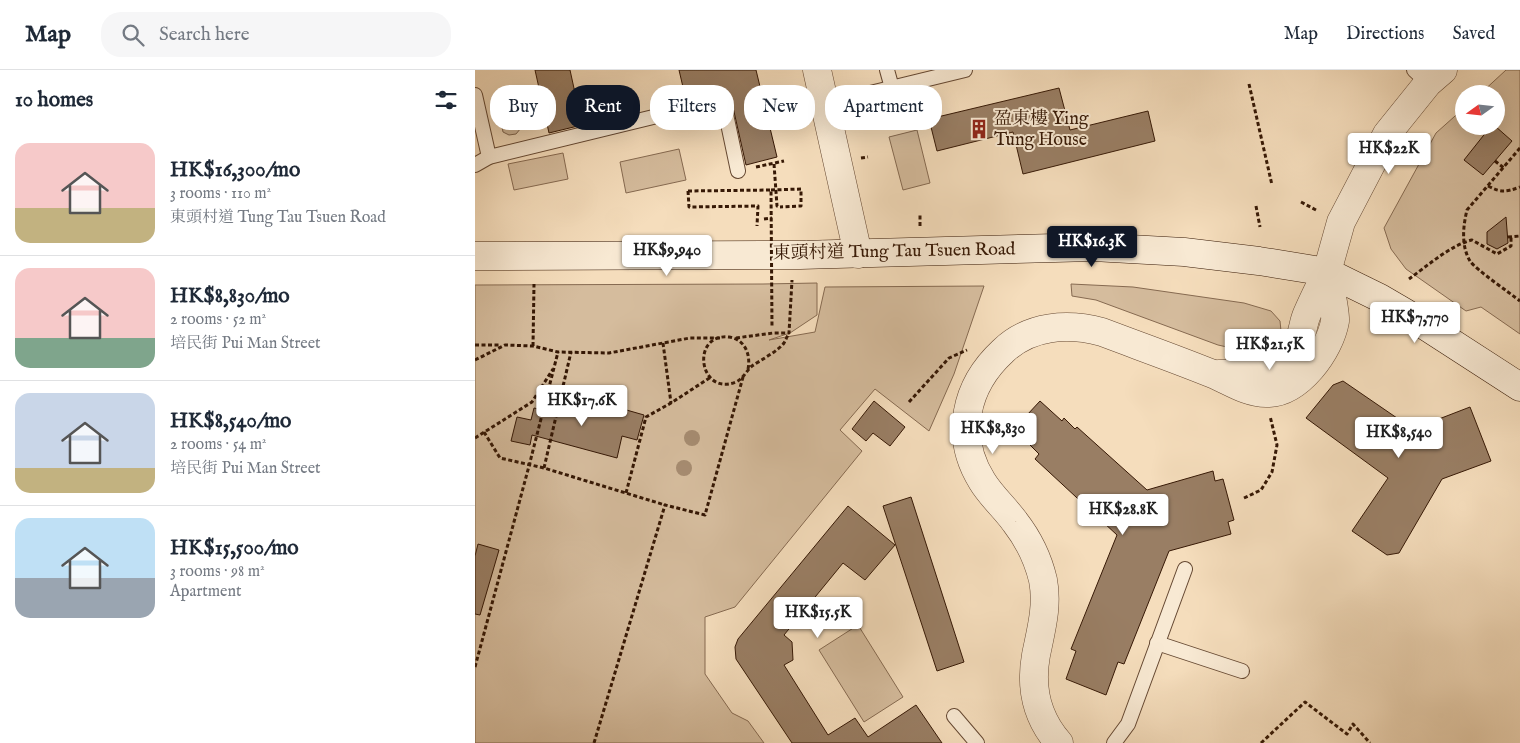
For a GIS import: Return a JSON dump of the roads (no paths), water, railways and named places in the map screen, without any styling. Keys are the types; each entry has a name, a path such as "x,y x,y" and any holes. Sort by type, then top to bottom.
{"street":[{"path":"817,70 825,104"},
{"path":"1059,743 1045,723 1037,707 1034,691 1033,674 1044,614 1043,582 1033,550 1015,522 982,481 969,452 967,435 969,404 982,374 1006,348 1021,338 1037,331 1062,326 1088,328 1102,332 1215,374 1253,392 1268,393 1281,391 1293,385 1306,376 1324,349 1335,319 1327,272 1341,222 1387,134 1428,74"},
{"path":"831,130 858,254"},
{"name":"東頭村道 Tung Tau Tsuen Road","path":"475,256 800,255 1093,247 1184,252 1285,264 1327,272 1380,298 1520,387"}],"lane":[{"path":"887,70 891,85"},
{"path":"904,85 965,70"},
{"path":"475,95 489,157"},
{"path":"475,165 489,157 723,100 738,171"},
{"path":"1114,743 1128,724 1185,569"},
{"path":"1157,643 1242,671"},
{"path":"954,716 977,743"}],"place":[{"name":"盈東樓 Ying Tung House","path":"979,129"}]}
